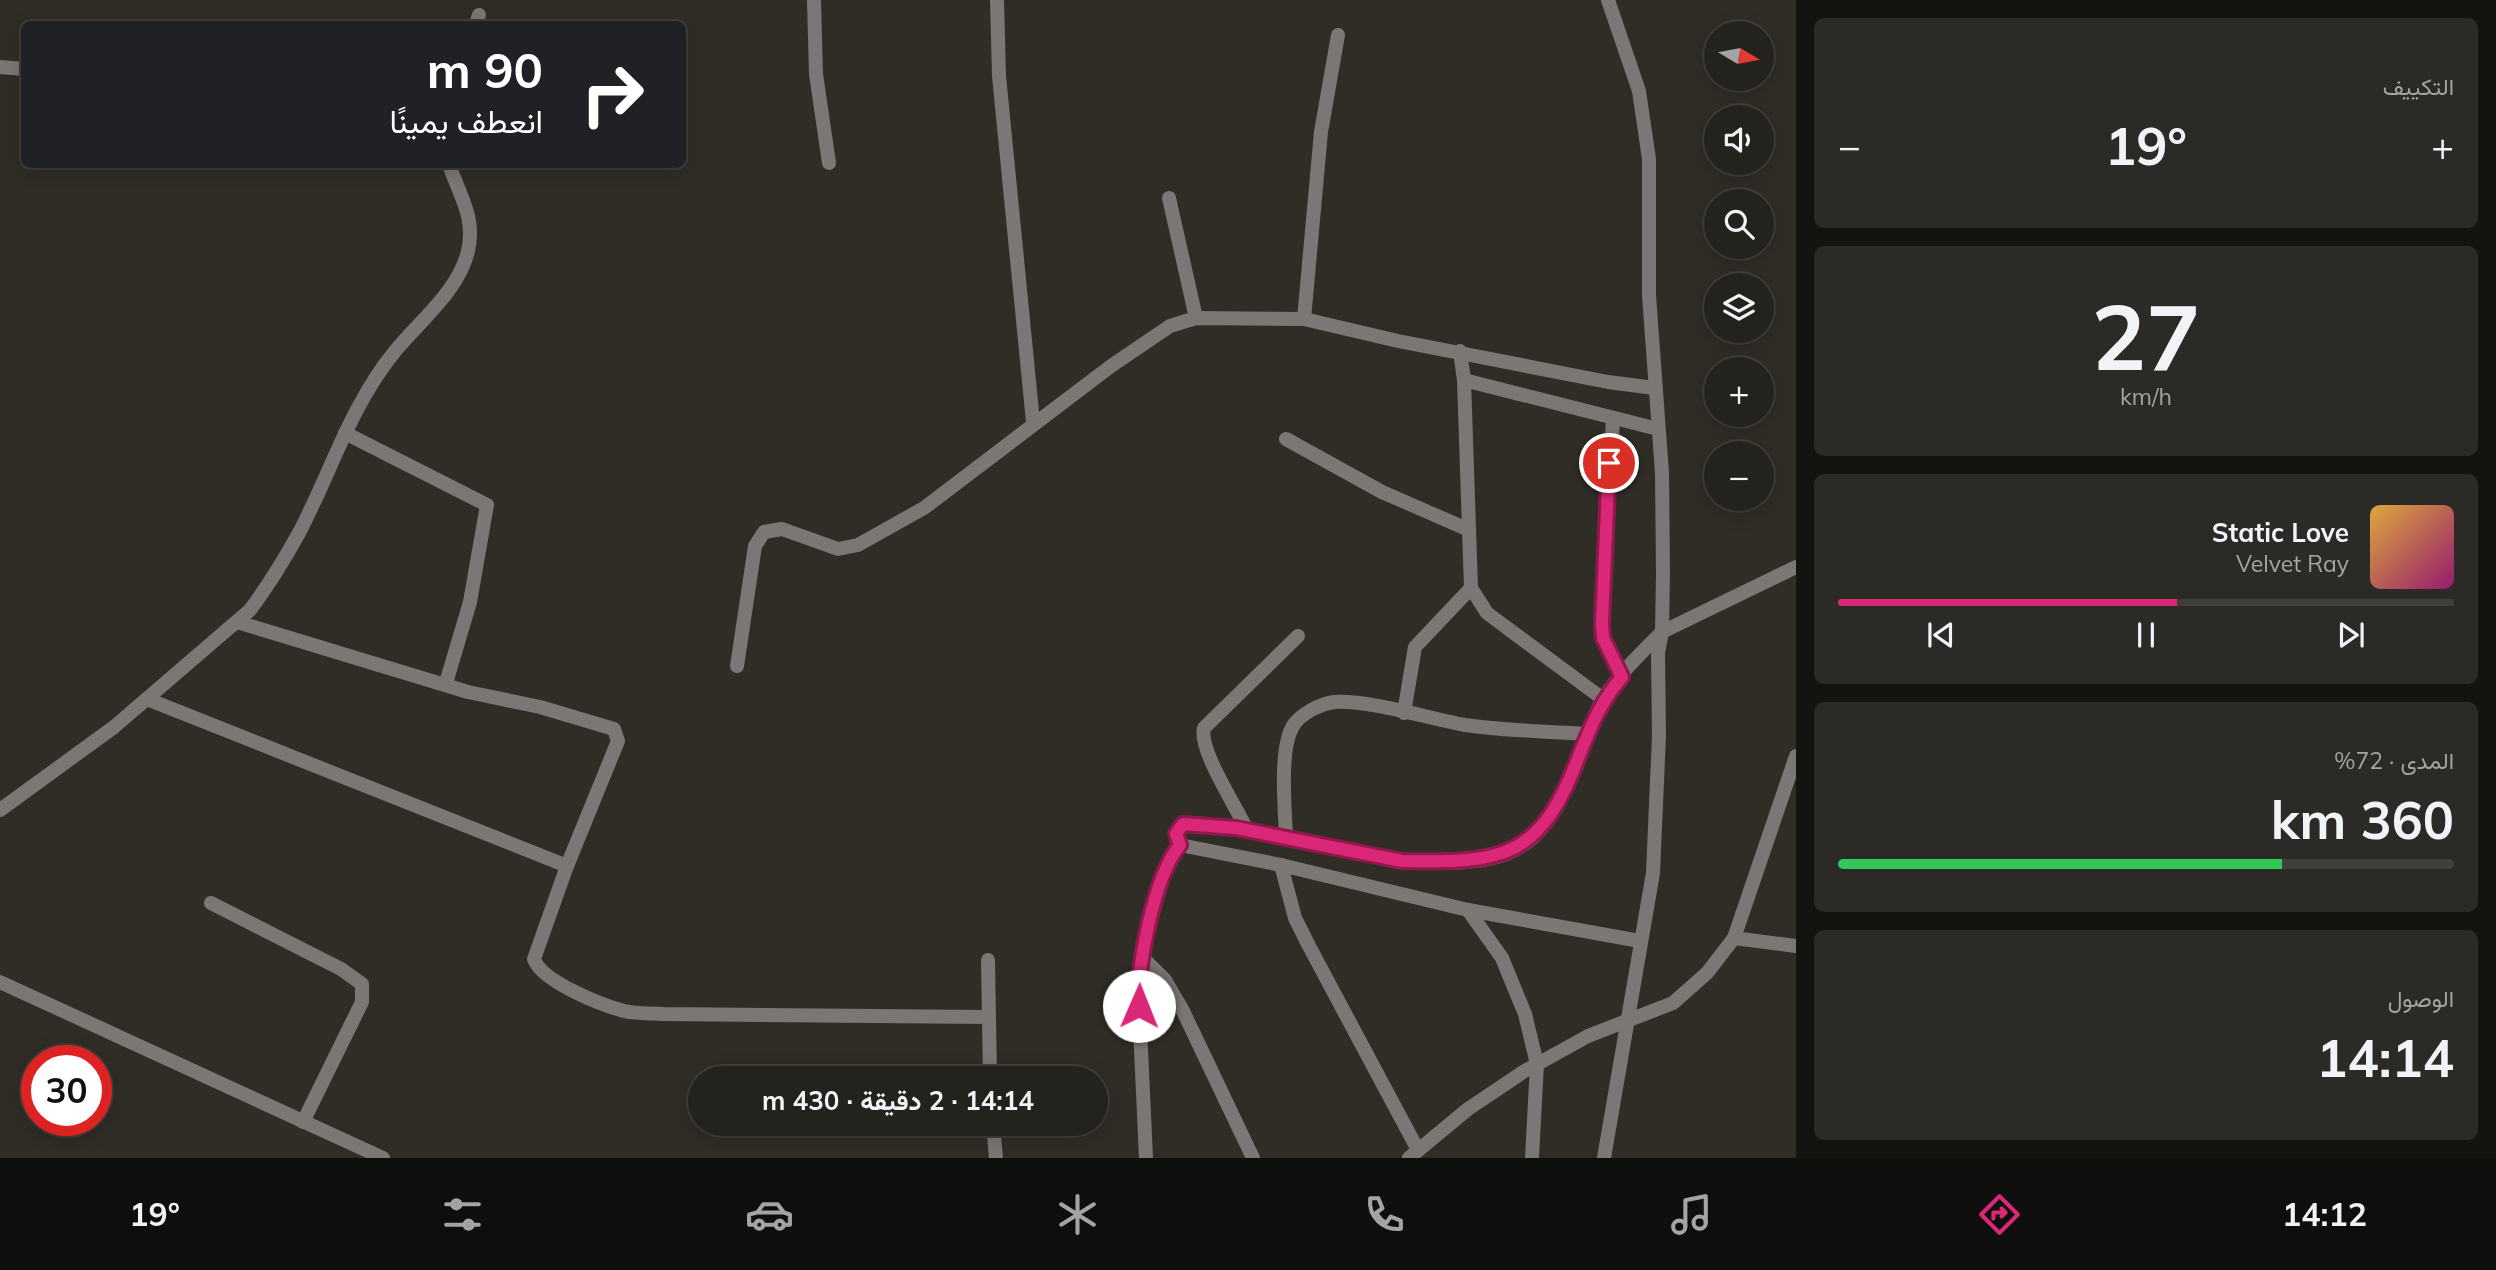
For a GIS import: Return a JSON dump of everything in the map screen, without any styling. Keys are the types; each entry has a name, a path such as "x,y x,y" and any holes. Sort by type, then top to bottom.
{"street":[{"path":"814,0 816,74 829,163"},
{"path":"997,0 999,76 1033,422"},
{"path":"1604,1158 1654,861 1659,736 1657,653 1662,632 1662,473 1649,295 1649,159 1639,91 1608,0"},
{"path":"1304,319 1321,132 1338,35"},
{"path":"0,67 21,69"},
{"path":"0,810 147,699 237,622 267,587 300,531 345,433 382,368 437,304 461,269 468,253 470,215 451,168"},
{"path":"1169,198 1195,318"},
{"path":"737,666 754,553 764,532 782,529 838,549 858,545 924,508 1033,422 1170,326 1195,318 1304,319 1608,382 1654,388"},
{"path":"1460,351 1464,380 1471,588 1487,613 1603,699"},
{"path":"1464,380 1658,429"},
{"path":"1613,419 1602,623 1603,638 1622,677"},
{"path":"345,433 487,505 470,602 446,683"},
{"path":"1286,439 1382,492 1467,529"},
{"path":"1146,1158 1138,984 1142,957 1163,877 1180,845 1176,834 1183,824 1247,830 1402,861 1492,858 1521,847 1541,830 1570,779 1603,699 1662,632 1796,567"},
{"path":"1404,712 1415,647 1471,588"},
{"path":"237,622 344,656 446,683 468,692 593,722 618,733 618,741 567,866 534,959 537,968 546,975 625,1011 674,1014 987,1017"},
{"path":"1247,830 1203,740 1204,728 1298,636"},
{"path":"147,699 567,866"},
{"path":"1286,837 1288,746 1292,726 1303,715 1333,702 1404,712 1467,725 1587,734"},
{"path":"1281,866 1291,906 1304,937 1413,1154 1468,1109 1537,1064 1588,1036 1663,1008 1685,995 1707,973 1734,937 1796,756"},
{"path":"1180,845 1468,910 1640,942"},
{"path":"211,903 341,969 362,984 362,1002 303,1122"},
{"path":"1468,910 1502,958 1515,983 1537,1064 1532,1158"},
{"path":"1734,937 1796,946"},
{"path":"1142,957 1165,980 1183,1011 1253,1158"},
{"path":"988,960 989,1066"},
{"path":"0,982 383,1158"},
{"path":"994,1136 996,1158"}],"route":[{"path":"1139,1006 1138,984 1144,945 1168,863 1180,845 1176,834 1183,824 1236,828 1402,861 1492,858 1521,847 1541,830 1570,779 1603,699 1622,677 1603,638 1602,623 1609,463"}]}
